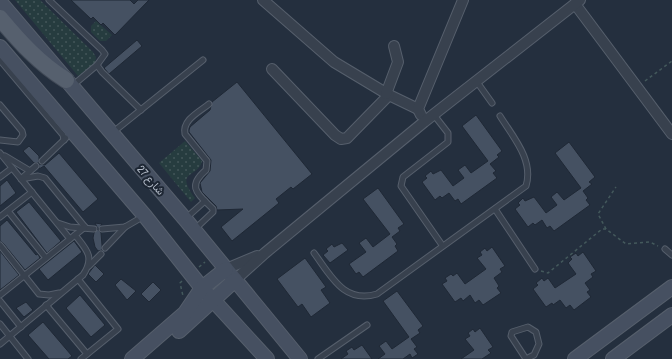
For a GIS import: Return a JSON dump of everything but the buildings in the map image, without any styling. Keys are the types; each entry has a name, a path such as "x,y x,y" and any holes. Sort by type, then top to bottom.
{"main road":[{"name":"شارع 27","path":"0,2 185,219 300,359"},
{"path":"0,18 31,54 69,83"},
{"path":"0,47 144,216 202,288 268,359"},
{"path":"132,359 185,313 202,288 226,269"},
{"path":"146,359 235,280"},
{"path":"576,359 672,287"},
{"path":"642,310 655,328"},
{"path":"613,359 672,315"}],"street":[{"path":"262,0 334,62 387,94 418,109 424,122"},
{"path":"418,109 463,0"},
{"path":"235,280 265,253 424,122 578,2 637,87 672,134"},
{"path":"272,69 335,135 341,139 347,138 387,94 398,62 394,46"},
{"path":"226,269 265,253"}],"lane":[{"path":"49,0 105,54 97,65 69,83"},
{"path":"0,60 63,135 64,140"},
{"path":"111,134 203,60"},
{"path":"97,65 102,72 141,110"},
{"path":"477,82 492,103"},
{"path":"194,230 214,212 194,184 196,178 206,170 207,161 185,134 184,129 186,123 209,104"},
{"path":"0,105 22,131 23,135 18,142 0,140"},
{"path":"434,115 448,133 448,142 403,177 401,186 442,246"},
{"path":"314,253 338,285 345,291 356,296 366,297 377,294 495,209 526,186 529,172 525,157 500,116"},
{"path":"42,160 64,140 66,135 64,121"},
{"path":"0,152 70,239"},
{"path":"0,152 30,171"},
{"path":"21,179 36,166"},
{"path":"0,177 12,168"},
{"path":"21,179 38,176 45,178 84,227"},
{"path":"0,217 32,192"},
{"path":"185,219 205,201"},
{"path":"495,209 535,269"},
{"path":"8,211 46,258"},
{"path":"105,248 125,227 144,216"},
{"path":"56,222 70,227 94,228"},
{"path":"0,295 84,227"},
{"path":"102,229 125,227"},
{"path":"75,235 89,253 89,262 86,270"},
{"path":"0,245 39,294 51,295 64,291"},
{"path":"665,249 672,256"},
{"path":"0,344 78,279 101,254"},
{"path":"78,279 118,329 81,359"},
{"path":"0,301 21,327"},
{"path":"46,305 87,354"},
{"path":"0,324 28,359"},
{"path":"318,359 368,325"},
{"path":"528,327 536,332 539,344 534,355 526,359 511,336 512,332 528,327"}],"path":[{"path":"637,87 672,61"},
{"path":"616,187 598,214 606,229 626,244 650,242 665,249"},
{"path":"535,269 548,273 602,229 606,229"}],"green space":[{"path":"15,0 40,0 93,52 96,57 95,64 78,76"},
{"path":"96,21 112,35 106,41 100,41 91,32 91,26"},
{"path":"185,141 202,161 200,167 187,178 189,189 195,198 191,202 159,163"}]}
